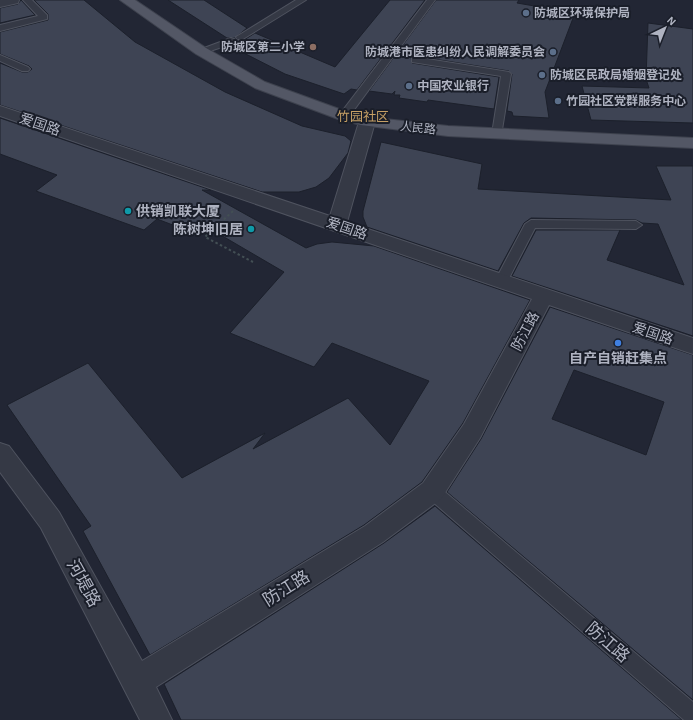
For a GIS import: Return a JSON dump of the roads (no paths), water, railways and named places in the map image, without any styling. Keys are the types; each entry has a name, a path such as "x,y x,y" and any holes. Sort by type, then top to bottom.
{"main road":[{"name":"人民路","path":"126,0 201,51 260,84 344,116 367,122 448,131 693,143"}],"street":[{"path":"0,3 13,0"},
{"name":"爱国路","path":"0,110 693,346"},
{"path":"337,225 367,122"},
{"name":"防江路","path":"137,681 374,534 432,491 472,431 544,296"},
{"name":"河堤路","path":"0,453 50,520 137,681 156,720"}],"lane":[{"path":"0,28 44,17 27,0"},
{"path":"201,51 236,39 302,0"},
{"path":"344,116 431,0"},
{"path":"0,58 25,69"},
{"path":"415,60 506,74 497,134"},
{"path":"502,281 531,224 636,225"},
{"name":"防江路","path":"432,491 693,715"}],"place":[{"name":"防城区环境保护局","path":"526,13"},
{"name":"防城区第二小学","path":"313,47"},
{"name":"防城港市医患纠纷人民调解委员会","path":"553,52"},
{"name":"防城区民政局婚姻登记处","path":"542,75"},
{"name":"中国农业银行","path":"409,86"},
{"name":"竹园社区党群服务中心","path":"558,101"},
{"name":"供销凯联大厦","path":"128,211"},
{"name":"陈树坤旧居","path":"251,229"},
{"name":"自产自销赶集点","path":"618,343"}],"district":[{"name":"竹园社区","path":"363,116"}]}
